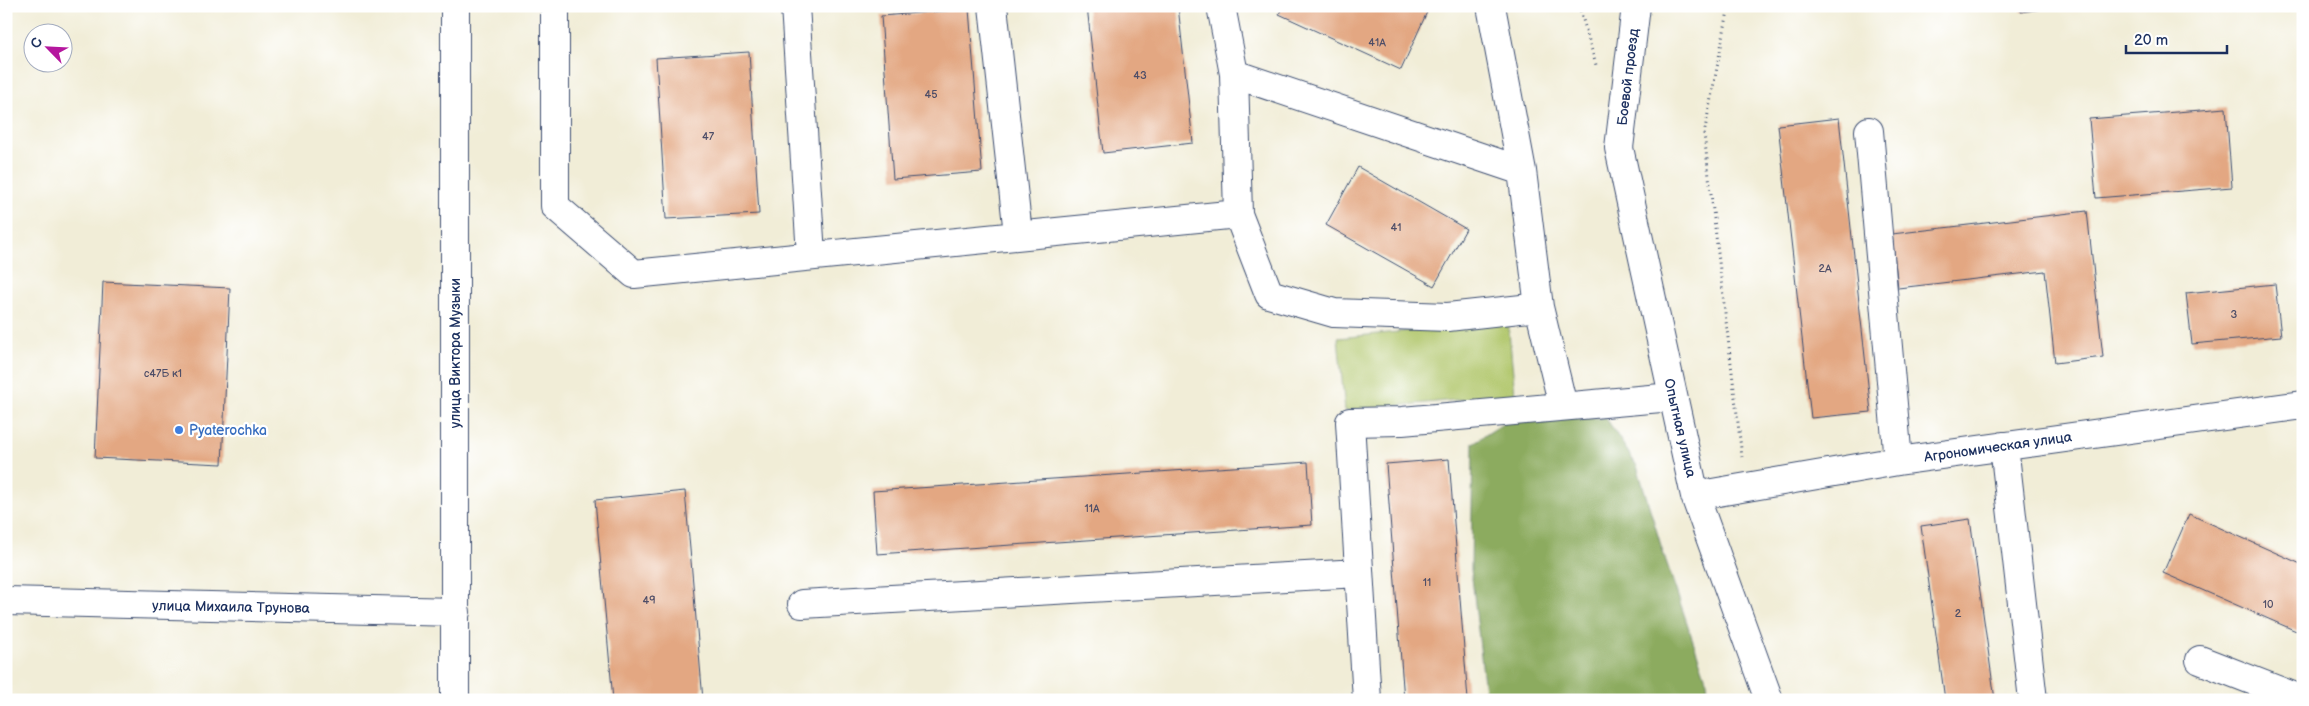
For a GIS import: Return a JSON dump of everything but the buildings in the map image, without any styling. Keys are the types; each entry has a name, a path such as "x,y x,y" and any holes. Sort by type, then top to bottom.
{"street":[{"name":"улица Виктора Музыки","path":"454,6 455,700"},
{"path":"555,6 555,206 634,274 1018,234 1238,214"},
{"path":"795,6 811,255"},
{"path":"993,6 1018,234"},
{"path":"1221,6 1234,74 1238,214 1269,294 1334,313 1448,317 1539,307"},
{"path":"1492,6 1522,171 1539,307 1563,406"},
{"name":"Боевой проезд","path":"1619,148 1636,6"},
{"path":"1234,74 1522,171"},
{"path":"1868,131 1898,460"},
{"name":"Опытная улица","path":"1619,148 1695,496 1769,700"},
{"path":"1367,700 1350,422 1402,421 1672,397"},
{"name":"Агрономическая улица","path":"1695,496 1898,460 2303,405"},
{"path":"2004,446 2033,700"},
{"path":"802,604 1359,573"},
{"name":"улица Михаила Трунова","path":"6,601 456,612"},
{"path":"2200,660 2302,700"}],"path":[{"path":"1729,6 1704,134 1745,487"}],"green space":[{"path":"1508,321 1515,394 1345,411 1338,338"},
{"path":"1512,418 1606,418 1637,466 1663,552 1707,682 1709,700 1486,700 1471,569 1473,443"}],"place":[{"name":"Pyaterochka","path":"179,430"}]}
